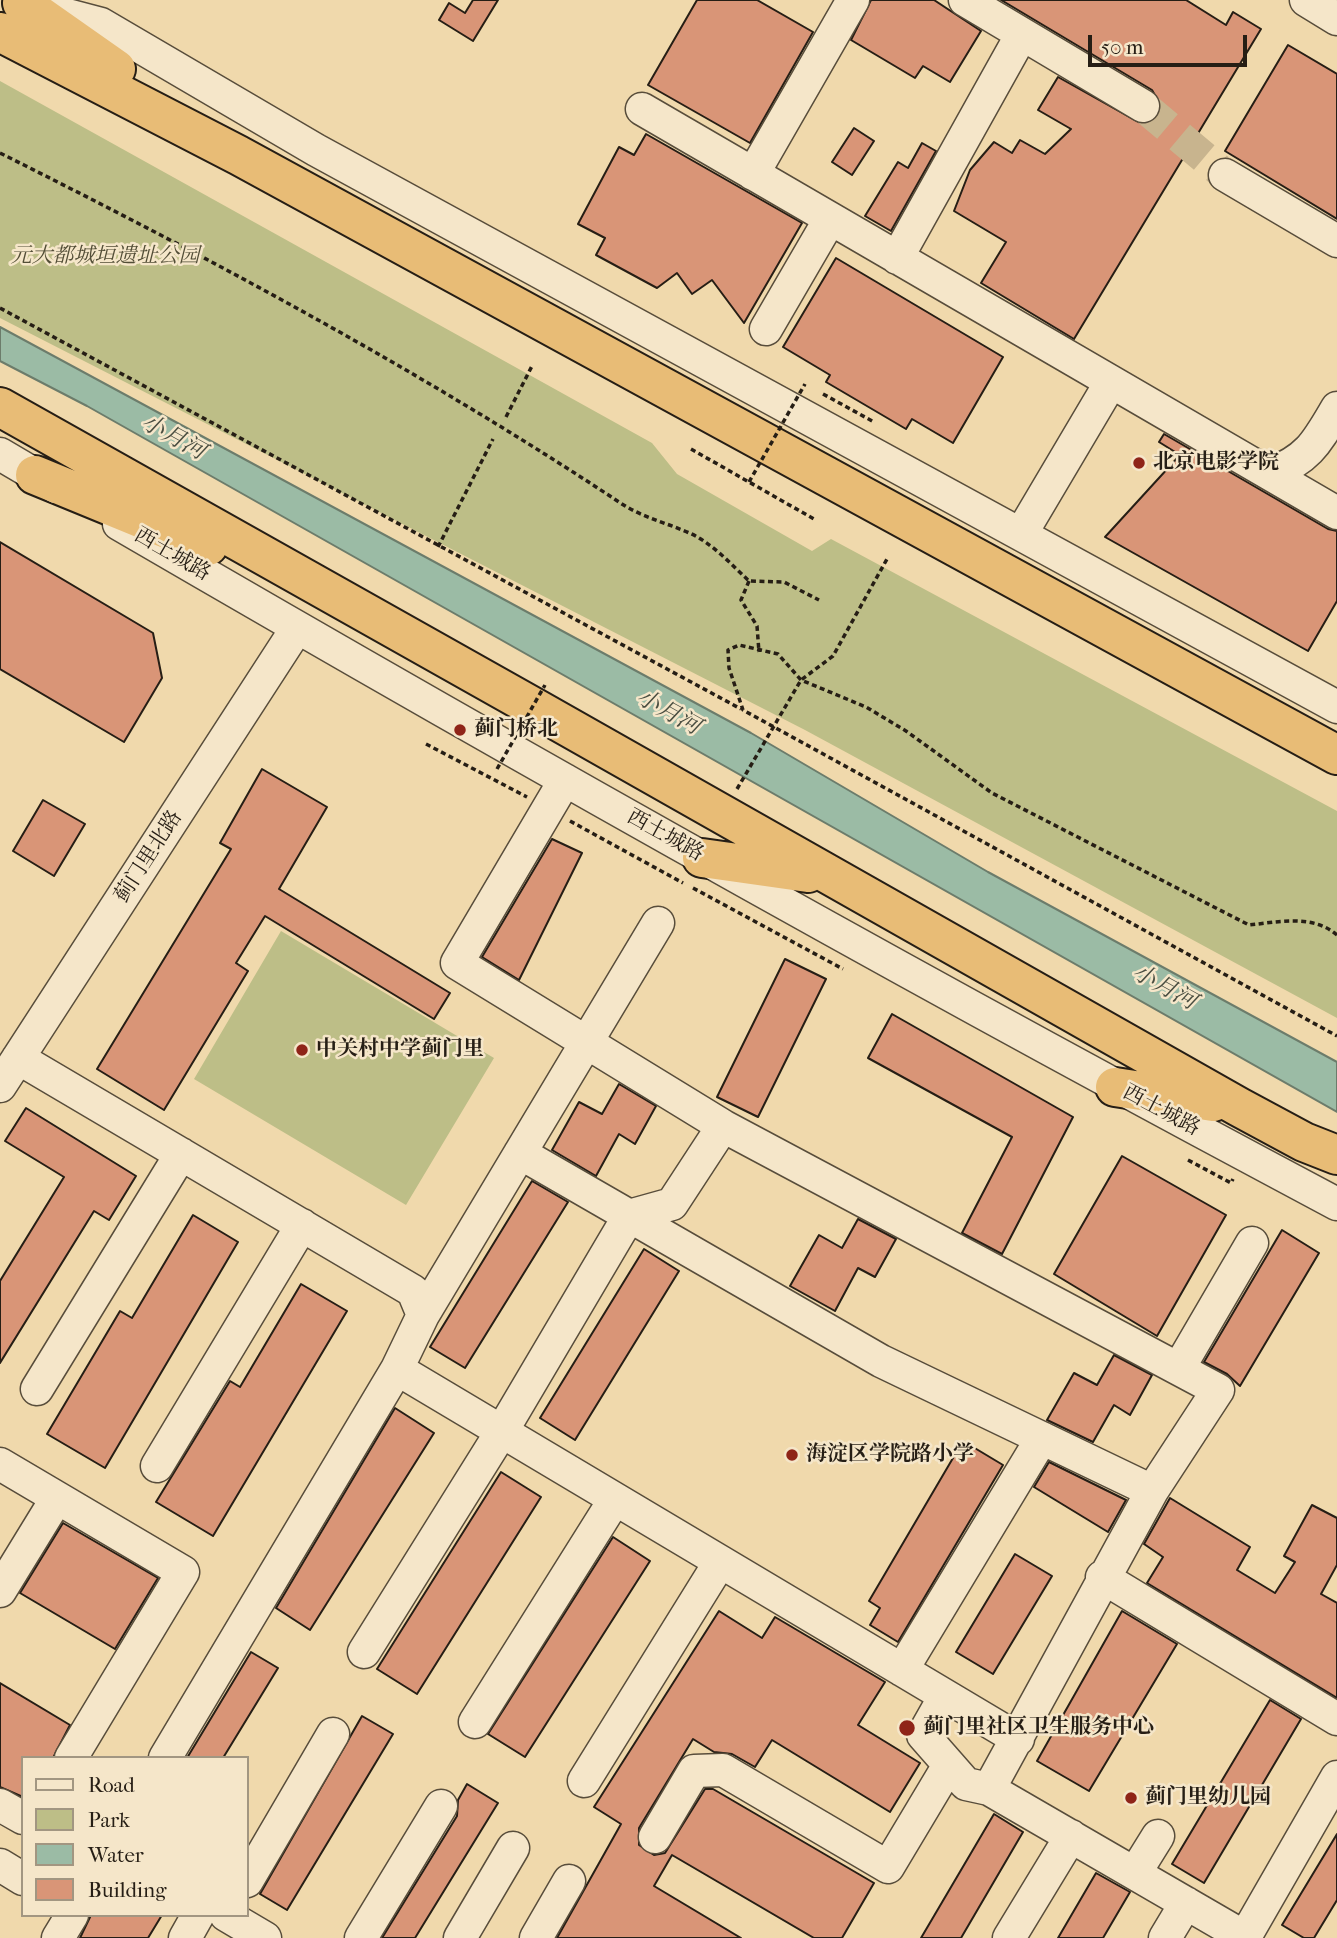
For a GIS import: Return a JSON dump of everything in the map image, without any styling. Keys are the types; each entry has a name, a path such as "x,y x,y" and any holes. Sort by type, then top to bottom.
{"highway":[{"path":"15,9 238,155 1337,755"},
{"name":"西土城路","path":"0,407 360,607 827,876 1239,1107 1320,1148 1337,1174"},
{"path":"35,475 360,607"},
{"path":"702,858 827,876"},
{"path":"1115,1087 1239,1107"}],"street":[{"path":"753,174 853,0"},
{"path":"965,0 1143,106"},
{"path":"1306,0 1337,19"},
{"path":"15,9 102,24 316,150 1337,708"},
{"path":"897,258 1022,34"},
{"path":"642,109 1337,513"},
{"path":"1225,175 1337,241"},
{"path":"766,329 830,219"},
{"path":"1021,534 1111,382"},
{"path":"1270,474 1295,464 1314,448 1337,408"},
{"name":"西土城路","path":"0,454 297,628 702,858 1115,1087 1337,1204"},
{"name":"蓟门里北路","path":"0,1086 297,628"},
{"path":"565,780 457,963 723,1126 1218,1390 1152,1491 1102,1577 1018,1739 989,1788"},
{"path":"166,1756 397,1369 423,1315 658,923"},
{"path":"18,1058 413,1291 423,1315"},
{"path":"364,1652 502,1431 629,1216 672,1204 723,1126"},
{"path":"520,1153 881,1361 1152,1491"},
{"path":"37,1389 181,1154"},
{"path":"157,1466 302,1225"},
{"path":"1179,1368 1252,1242"},
{"path":"397,1369 1018,1739"},
{"path":"902,1670 1042,1438"},
{"path":"0,1464 183,1572 72,1756"},
{"path":"0,1591 57,1498"},
{"path":"475,1722 615,1499"},
{"path":"583,1781 720,1562"},
{"path":"1102,1577 1337,1719"},
{"path":"946,1696 923,1735 966,1784 989,1788 1246,1938 1337,1777"},
{"path":"248,1879 333,1734"},
{"path":"654,1838 694,1771 723,1770 888,1867 949,1765"},
{"path":"0,1805 21,1817"},
{"path":"361,1938 441,1806"},
{"path":"1009,1938 1071,1836"},
{"path":"1135,1873 1158,1836"},
{"path":"460,1938 513,1848"},
{"path":"0,1866 21,1877"},
{"path":"536,1938 569,1881"},
{"path":"1165,1938 1186,1903"},
{"path":"58,1938 71,1917"},
{"path":"185,1938 197,1917"},
{"path":"230,1917 265,1938"}],"path":[{"path":"0,153 140,223 362,343 565,466 638,514 690,533 726,559 749,581 784,582 819,600"},
{"path":"0,308 775,727 1337,1036"},
{"path":"506,417 533,364"},
{"path":"749,482 805,384"},
{"path":"438,547 493,439"},
{"path":"691,449 814,519"},
{"path":"737,791 766,736 775,727 802,680 832,656 887,559"},
{"path":"749,581 740,600 757,626 759,652"},
{"path":"743,710 729,668 728,650 739,645 759,652 778,654 802,680 866,707 906,731 992,793 1249,925 1296,920 1326,926 1337,935"},
{"path":"497,769 545,685"},
{"path":"1188,1160 1231,1183 1234,1178"}],"green space":[{"name":"元大都城垣遗址公园","path":"0,81 652,443 677,474 812,551 831,539 1337,811 1337,1018 805,730 0,318"},
{"path":"281,931 494,1058 406,1205 194,1079"}],"water":[{"name":"小月河","path":"0,327 751,733 988,872 1337,1062 1337,1112 87,406 0,361"}],"building":[{"path":"473,0 498,0 473,41 439,20 449,3 465,13"},
{"path":"697,0 757,0 813,32 750,143 648,85"},
{"path":"871,0 934,0 981,31 950,82 923,66 915,78 851,40"},
{"path":"1001,0 1186,0 1226,25 1233,12 1261,29 1074,339 981,283 1006,242 954,211 970,170 994,142 1012,153 1020,140 1045,154 1071,129 1038,110 1058,77 1142,124 1153,122 1159,115 1161,106 1152,90"},
{"path":"1288,45 1337,74 1337,219 1225,151"},
{"path":"854,128 874,141 852,175 832,162"},
{"path":"646,134 802,223 744,323 712,280 692,294 677,273 657,288 596,255 605,238 578,224 619,147 634,155"},
{"path":"922,143 936,151 891,231 865,216 898,162 908,168"},
{"path":"836,258 1003,357 953,443 912,419 906,429 826,382 830,375 783,347"},
{"path":"1164,434 1328,529 1337,531 1337,601 1308,651 1105,537 1180,455 1159,442"},
{"path":"0,542 153,633 162,678 124,742 0,669"},
{"path":"262,769 327,807 279,889 450,993 434,1019 265,916 236,963 248,971 164,1110 97,1069 231,849 220,843"},
{"path":"43,800 85,824 54,876 13,851"},
{"path":"552,839 582,853 519,980 482,957"},
{"path":"785,959 826,979 758,1117 717,1097"},
{"path":"892,1014 1073,1117 1002,1254 962,1233 1012,1137 868,1058"},
{"path":"619,1084 656,1106 635,1144 619,1134 596,1176 552,1150 579,1102 602,1114"},
{"path":"26,1108 136,1176 109,1220 94,1211 0,1363 0,1281 64,1177 5,1141"},
{"path":"1122,1156 1226,1215 1157,1336 1054,1274"},
{"path":"532,1181 568,1202 465,1368 430,1347"},
{"path":"193,1215 238,1242 105,1468 47,1434 120,1311 132,1318"},
{"path":"858,1219 896,1239 875,1277 858,1268 835,1311 790,1286 819,1235 842,1248"},
{"path":"1282,1230 1319,1253 1240,1386 1227,1374 1204,1362"},
{"path":"644,1249 679,1271 575,1440 540,1418"},
{"path":"301,1284 347,1311 213,1536 156,1502 230,1381 240,1387"},
{"path":"1114,1355 1152,1375 1130,1415 1114,1405 1093,1442 1047,1420 1074,1373 1097,1385"},
{"path":"395,1408 434,1433 310,1630 276,1608"},
{"path":"963,1441 1003,1465 898,1642 870,1625 880,1608 869,1601"},
{"path":"1049,1462 1126,1500 1108,1532 1034,1487"},
{"path":"501,1472 541,1497 417,1694 377,1669"},
{"path":"1170,1498 1250,1547 1237,1570 1275,1593 1295,1562 1284,1556 1312,1505 1337,1518 1337,1565 1321,1594 1337,1603 1337,1698 1147,1583 1163,1557 1144,1544"},
{"path":"63,1523 158,1578 115,1649 20,1593"},
{"path":"613,1537 650,1561 525,1757 488,1734"},
{"path":"1015,1554 1052,1576 993,1674 956,1652"},
{"path":"719,1611 762,1638 775,1617 885,1682 858,1725 920,1763 890,1812 772,1740 755,1767 732,1754 714,1752 693,1739 639,1828 639,1845 654,1855 665,1853 705,1789 713,1789 874,1883 842,1938 814,1938 672,1855 654,1886 741,1938 557,1938 621,1824 594,1807"},
{"path":"1122,1611 1177,1644 1089,1791 1037,1761"},
{"path":"251,1652 278,1668 224,1756 188,1756"},
{"path":"0,1683 70,1725 54,1756 21,1756 21,1796 0,1787"},
{"path":"1270,1700 1301,1719 1204,1883 1172,1864"},
{"path":"362,1716 393,1734 287,1910 260,1894"},
{"path":"467,1784 498,1803 415,1938 382,1938 457,1816 458,1800"},
{"path":"994,1814 1023,1832 961,1938 921,1938"},
{"path":"1337,1834 1337,1900 1314,1938 1304,1938 1282,1925"},
{"path":"1096,1873 1130,1892 1103,1938 1058,1938"},
{"path":"90,1917 161,1917 148,1938 80,1938"}],"tunnel":[{"path":"1143,106 1225,175"}],"place":[{"name":"北京电影学院","path":"1139,463"},
{"name":"蓟门桥北","path":"460,730"},
{"name":"中关村中学蓟门里","path":"302,1050"},
{"name":"海淀区学院路小学","path":"792,1455"},
{"name":"蓟门里社区卫生服务中心","path":"907,1728"},
{"name":"蓟门里幼儿园","path":"1131,1798"}]}
